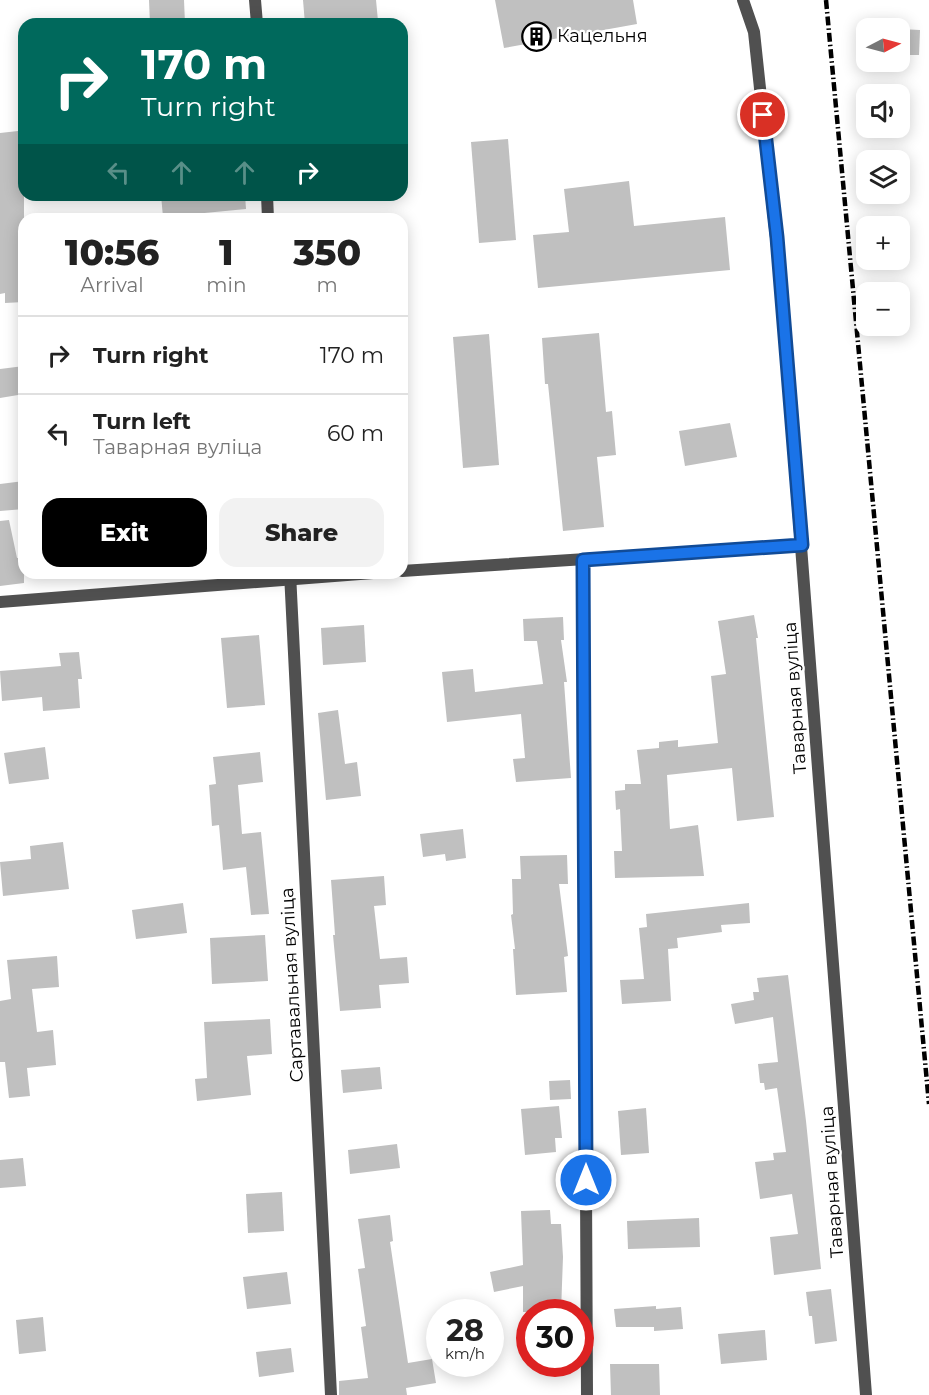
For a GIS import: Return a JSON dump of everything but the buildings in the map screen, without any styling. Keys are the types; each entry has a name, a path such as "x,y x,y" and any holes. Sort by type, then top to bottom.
{"street":[{"path":"255,0 256,18"},
{"name":"Таварная вуліца","path":"743,0 754,32 777,237 866,1395"},
{"path":"408,571 802,545"},
{"path":"583,560 587,1395"},
{"path":"0,602 257,579"},
{"name":"Сартавальная вуліца","path":"290,579 331,1395"}],"railway":[{"path":"826,0 929,1104"}],"place":[{"name":"Кацельня","path":"536,36"}],"route":[{"path":"586,1180 583,560 802,545 777,237 763,115"}]}
